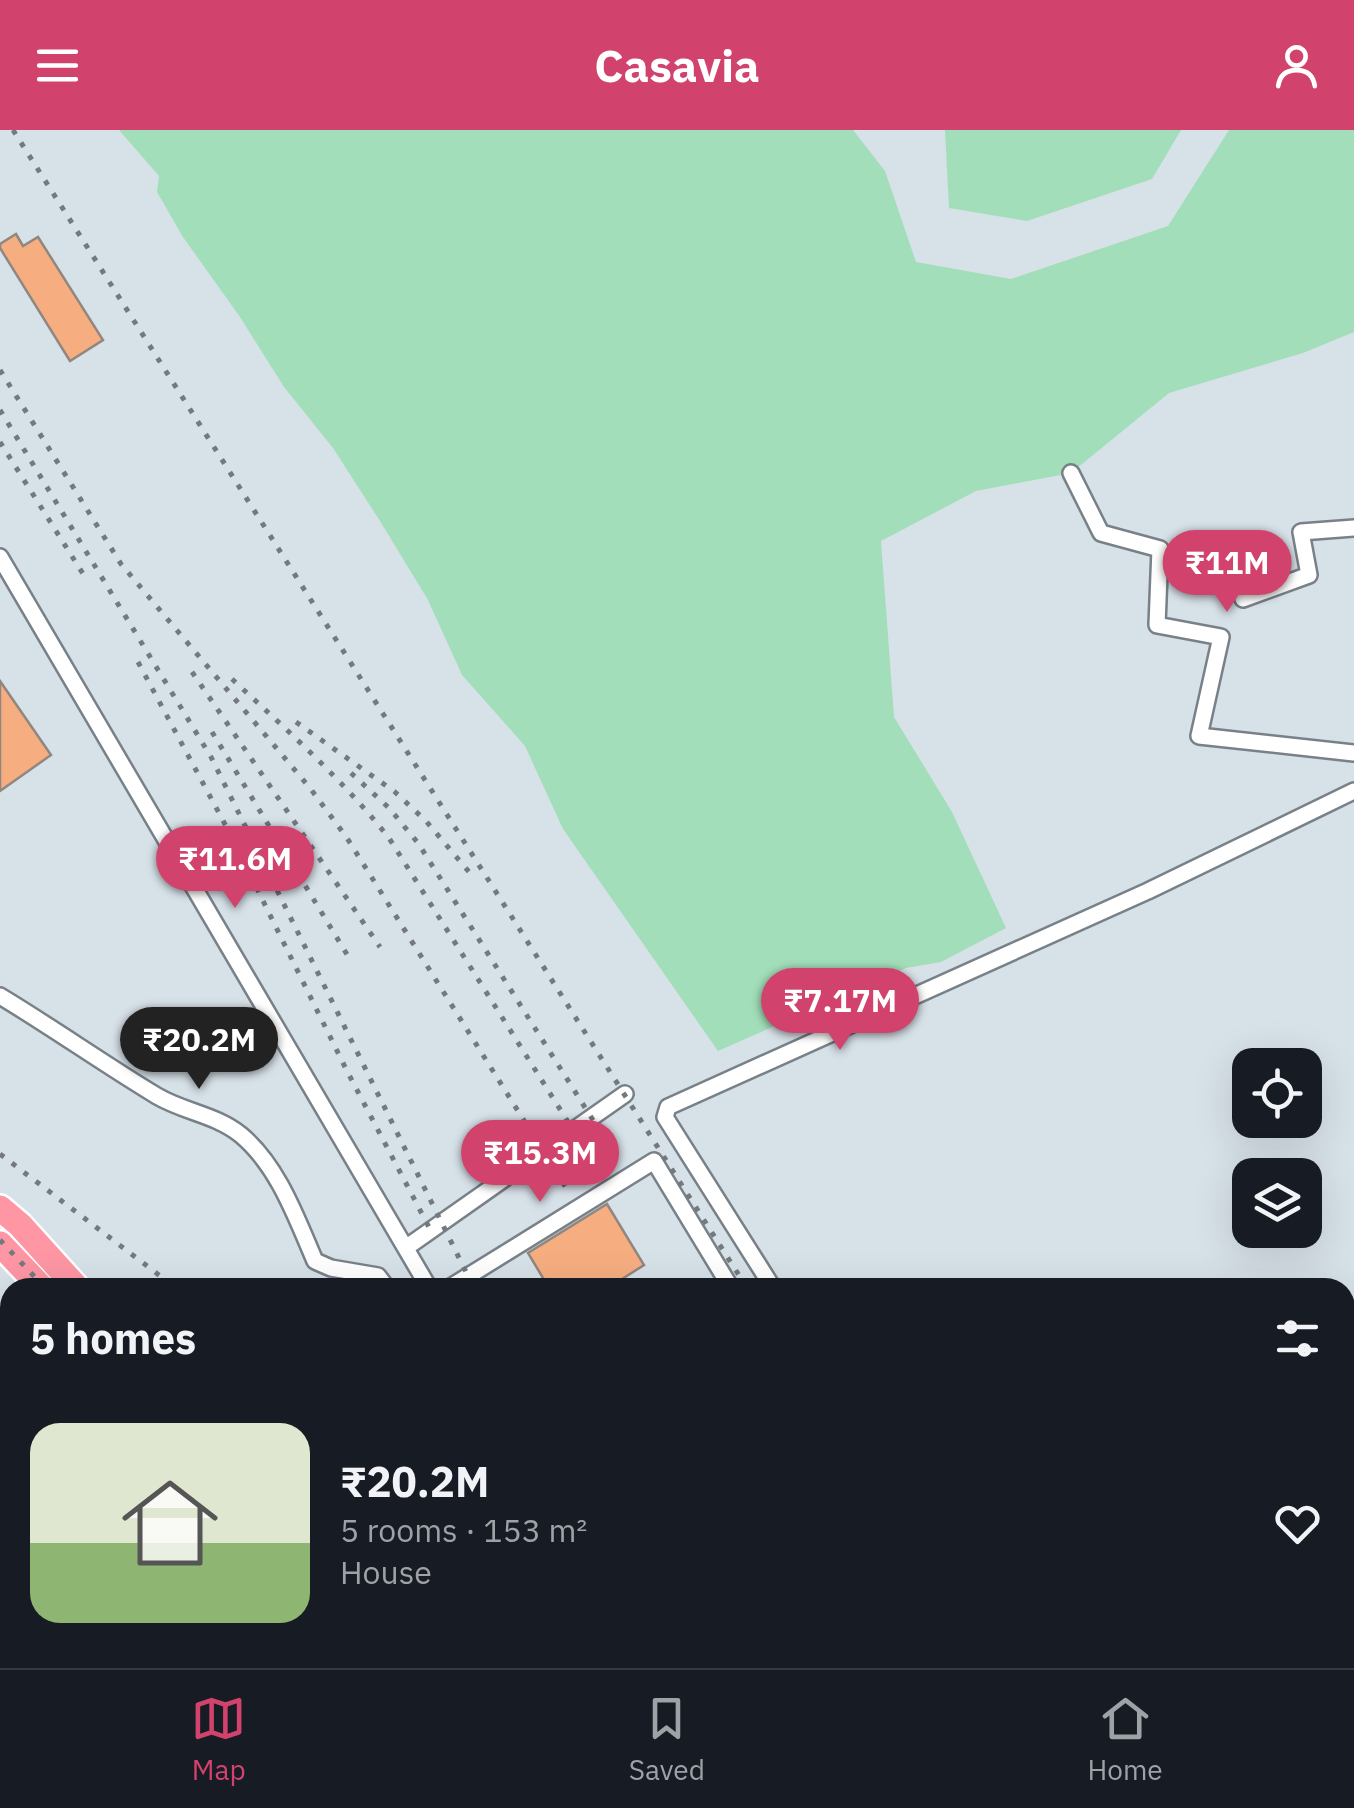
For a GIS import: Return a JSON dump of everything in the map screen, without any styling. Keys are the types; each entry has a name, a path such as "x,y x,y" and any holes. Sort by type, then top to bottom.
{"highway":[{"path":"0,1208 68,1278"},
{"path":"0,1244 32,1278"}],"street":[{"path":"1071,473 1101,534 1160,549 1157,625 1221,637 1198,736 1354,753"},
{"path":"1243,599 1309,575 1301,532 1354,528"},
{"path":"0,558 424,1278"},
{"path":"767,1278 665,1117 668,1107 1148,891 1354,791"},
{"path":"0,996 159,1097 191,1113 216,1119 241,1135 265,1161 315,1261 379,1278"},
{"path":"407,1248 625,1094"},
{"path":"465,1278 654,1161 725,1278"}],"green space":[{"path":"119,130 853,130 885,171 916,262 1011,279 1168,226 1229,130 1354,130 1354,332 1303,353 1169,393 1071,473 976,491 881,541 894,717 952,812 1006,928 941,962 906,968 718,1051 563,829 525,746 462,675 428,600 380,521 183,237 157,192 159,176"},
{"path":"945,130 1181,130 1152,179 1027,221 949,208"}],"building":[{"path":"16,234 23,246 38,237 103,340 70,361 0,248 0,244"},
{"path":"0,681 51,755 0,791"},
{"path":"607,1204 644,1265 624,1278 543,1278 528,1253"}],"railway":[{"path":"13,130 741,1278"},
{"path":"0,370 121,564 310,788 347,838 570,1194"},
{"path":"0,410 211,757 469,1278"},
{"path":"0,442 85,577"},
{"path":"138,662 227,828 431,1231"},
{"path":"192,672 380,947"},
{"path":"232,679 333,775 389,838 599,1171"},
{"path":"296,722 395,792 426,821 475,879"},
{"path":"212,732 351,961"},
{"path":"351,773 389,808 418,843 598,1128"},
{"path":"0,1154 163,1278"},
{"path":"0,1240 36,1278"}]}
